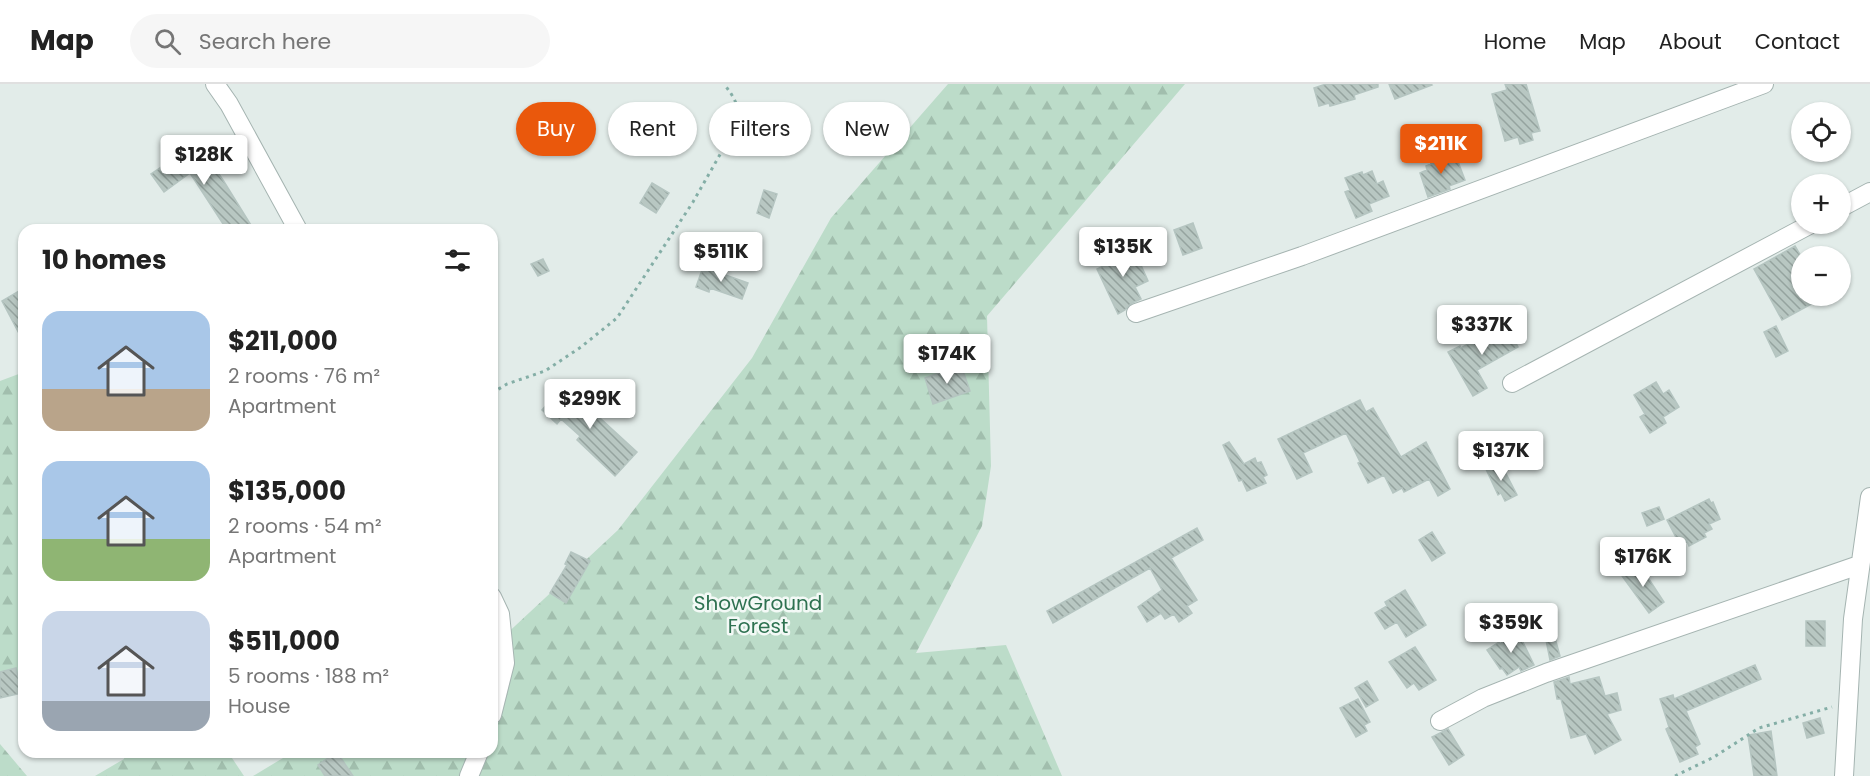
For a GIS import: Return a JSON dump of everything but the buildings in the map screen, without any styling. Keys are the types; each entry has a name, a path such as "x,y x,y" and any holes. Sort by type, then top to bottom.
{"street":[{"path":"215,84 229,104 295,224"},
{"path":"1137,313 1302,256 1764,84"},
{"path":"1851,202 1870,192"},
{"path":"1512,383 1792,234"},
{"path":"1844,776 1853,619 1870,497"},
{"path":"1440,721 1482,698 1546,673 1859,565"},
{"path":"498,610 505,663 498,692"},
{"path":"469,776 476,758"}],"path":[{"path":"498,389 545,371 581,347 617,318 693,202 738,123 739,113 736,99 724,84"},
{"path":"1675,776 1714,757 1759,728 1848,702"}],"green space":[{"name":"ShowGround Forest","path":"948,84 1185,84 987,316 991,466 982,526 916,653 1006,645 1062,776 253,776 283,758 498,758 498,638 500,640 618,530 752,358 831,218 885,156 910,156 910,128"},
{"path":"18,374 18,694 0,687 0,381"},
{"path":"0,744 27,776 0,776"},
{"path":"232,758 244,776 95,776 124,759"}]}
